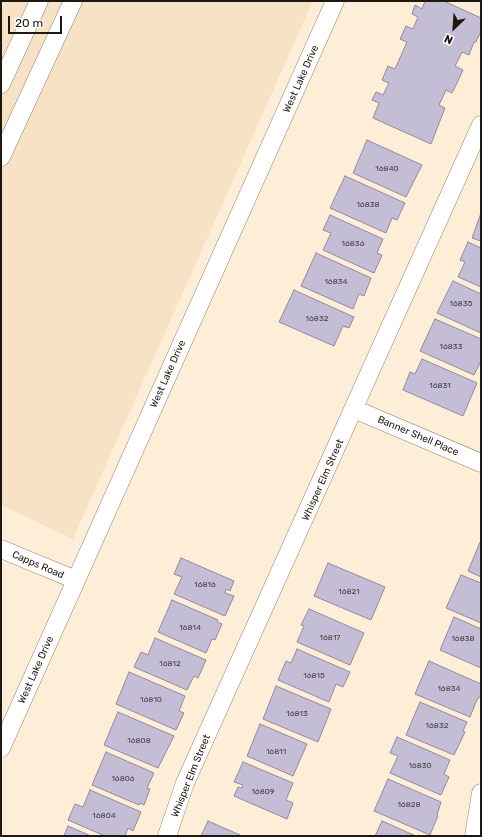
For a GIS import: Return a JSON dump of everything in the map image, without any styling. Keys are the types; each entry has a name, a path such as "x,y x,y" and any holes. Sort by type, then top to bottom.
{"street":[{"path":"1,84 39,1"},
{"path":"1,157 73,1"},
{"name":"West Lake Drive","path":"1,748 335,1"},
{"name":"Whisper Elm Street","path":"167,836 186,783 481,125"},
{"name":"Banner Shell Place","path":"354,409 481,463"},
{"name":"Capps Road","path":"1,549 76,580"},
{"path":"474,836 481,793"}],"shaded area":[{"path":"1,1 313,1 73,539 1,505"}],"building":[{"path":"425,1 444,1 481,18 481,31 476,42 474,42 469,55 462,52 455,66 463,70 458,81 452,93 446,90 439,105 445,108 431,144 373,118 379,103 372,100 376,92 383,95 389,83 382,80 388,66 395,69 407,42 400,39 406,26 413,29 418,17 412,14 415,5 422,9"},
{"path":"367,140 422,165 406,197 353,173"},
{"path":"345,176 405,203 397,220 392,218 386,233 330,208"},
{"path":"481,213 481,241 472,238"},
{"path":"330,215 383,239 377,253 382,255 374,273 323,250 331,233 323,230"},
{"path":"468,242 481,248 481,287 458,277 465,262 460,260"},
{"path":"316,253 371,278 364,296 359,294 353,309 301,286"},
{"path":"453,281 481,294 481,333 437,313"},
{"path":"294,290 354,317 349,328 343,326 334,346 279,322"},
{"path":"435,319 481,339 481,361 474,375 420,351"},
{"path":"422,359 477,383 463,416 403,390 410,372 415,374"},
{"path":"481,540 481,577 468,571"},
{"path":"181,558 234,581 230,591 226,589 225,593 234,596 225,616 174,594 182,577 174,574"},
{"path":"328,563 385,587 371,620 314,596"},
{"path":"461,575 481,583 481,623 446,608"},
{"path":"172,600 218,620 217,622 222,624 215,640 212,639 206,653 158,632"},
{"path":"309,609 364,633 350,665 297,642 304,626 301,625"},
{"path":"454,617 481,629 481,668 440,650"},
{"path":"155,638 206,660 198,678 194,676 187,690 134,667 141,652 148,655"},
{"path":"297,649 350,672 343,687 336,684 329,702 278,680 286,661 291,663"},
{"path":"429,661 481,684 481,698 479,697 476,702 470,717 415,694"},
{"path":"129,672 185,696 179,711 184,713 176,730 116,704"},
{"path":"276,686 331,709 318,742 263,719"},
{"path":"420,702 467,722 463,731 465,732 454,755 406,735"},
{"path":"118,712 174,736 158,768 104,745"},
{"path":"260,724 307,744 293,776 247,756"},
{"path":"397,737 450,760 444,774 449,777 441,795 390,773 398,756 390,753"},
{"path":"106,752 154,773 147,788 150,789 144,805 140,803 139,805 92,785"},
{"path":"243,762 293,783 286,800 293,803 287,819 234,796 238,787 242,788 243,785 234,782"},
{"path":"388,779 441,802 438,816 430,835 374,811"},
{"path":"90,790 141,812 133,831 128,828 125,836 105,836 68,820 75,804 83,807"},
{"path":"208,821 240,835 240,836 201,836"},
{"path":"382,821 416,836 375,836"},
{"path":"68,826 91,836 64,836"}]}
